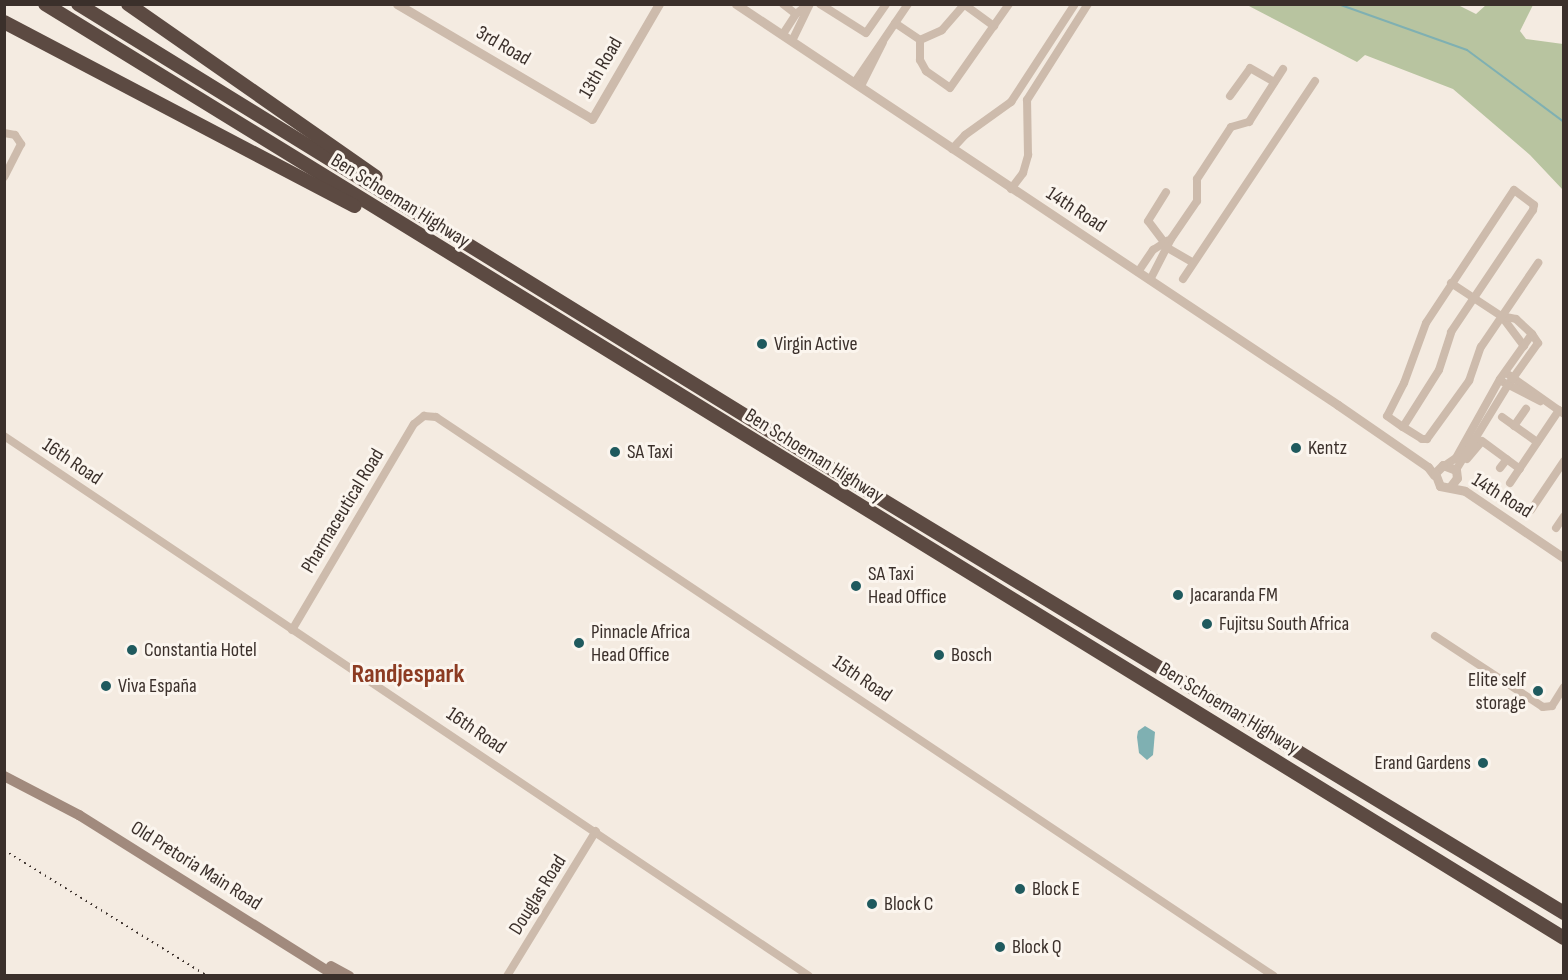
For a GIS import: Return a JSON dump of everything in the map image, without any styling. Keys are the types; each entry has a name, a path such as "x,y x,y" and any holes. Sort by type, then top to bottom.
{"highway":[{"name":"Ben Schoeman Highway","path":"45,4 480,274 1563,938"},
{"name":"Ben Schoeman Highway","path":"78,4 835,471 1563,913"},
{"path":"128,4 311,134 537,276 567,304"},
{"path":"4,22 347,201 444,259 480,274"}],"main road":[{"name":"Old Pretoria Main Road","path":"4,767 336,975"},
{"name":"Old Pretoria Main Road","path":"4,776 79,815"},
{"name":"Old Pretoria Main Road","path":"294,947 349,975"}],"street":[{"name":"3rd Road","path":"397,4 592,119"},
{"name":"13th Road","path":"592,119 659,4"},
{"name":"14th Road","path":"736,4 1350,413 1428,467 1440,486 1465,491 1563,558"},
{"path":"783,4 794,17"},
{"path":"783,34 794,17 809,4"},
{"path":"792,41 809,4"},
{"path":"819,4 866,33 886,5"},
{"path":"858,84 908,4"},
{"path":"921,40 920,60 926,71 950,88 1009,4"},
{"path":"952,149 965,135 1011,102 1075,4"},
{"path":"1011,189 1023,173 1028,155 1027,100 1088,4"},
{"path":"921,40 939,33 965,5 993,26"},
{"path":"895,23 921,40"},
{"path":"1230,96 1250,68 1274,82"},
{"path":"1150,280 1167,242 1197,201 1196,182 1202,171 1232,127 1249,122 1283,69"},
{"path":"1183,279 1192,262 1315,81"},
{"path":"4,133 15,135 21,144 4,177"},
{"path":"1403,427 1439,370 1451,332 1534,208 1517,190 1512,190 1426,323 1406,379 1387,414 1403,427 1427,439 1470,381 1479,351 1538,263"},
{"path":"1166,192 1148,221 1167,242 1192,262"},
{"path":"1138,272 1154,250 1167,242"},
{"path":"1451,282 1501,316 1516,319 1538,343 1507,379"},
{"path":"1501,316 1504,326 1524,346"},
{"path":"1450,487 1532,334"},
{"path":"1507,379 1561,412 1537,442 1510,483"},
{"path":"1514,426 1526,409"},
{"name":"14th Road","path":"1350,413 1444,465 1563,553"},
{"name":"Pharmaceutical Road","path":"292,630 414,424 428,416"},
{"name":"15th Road","path":"428,416 463,434 1274,975"},
{"path":"1502,417 1537,442"},
{"path":"1434,475 1456,458 1483,424"},
{"name":"16th Road","path":"4,436 809,975"},
{"path":"1467,459 1482,441 1520,469"},
{"path":"1500,468 1507,459"},
{"path":"1531,510 1563,461"},
{"path":"1556,528 1563,516"},
{"path":"1435,636 1543,707 1552,706 1563,687"},
{"name":"Douglas Road","path":"507,975 596,831"}],"green space":[{"path":"1247,5 1458,5 1476,14 1486,5 1533,5 1520,31 1526,39 1563,44 1563,190 1530,155 1453,89 1365,55 1357,62"}],"water":[{"path":"1145,726 1155,732 1153,755 1147,760 1139,753 1137,737 1138,731"}],"waterway":[{"path":"1338,4 1467,50 1564,122"}],"railway":[{"path":"4,850 207,976"}],"place":[{"name":"Virgin Active","path":"762,344"},
{"name":"Kentz","path":"1296,448"},
{"name":"SA Taxi","path":"615,452"},
{"name":"SA Taxi Head Office","path":"856,586"},
{"name":"Jacaranda FM","path":"1178,595"},
{"name":"Fujitsu South Africa","path":"1207,624"},
{"name":"Pinnacle Africa Head Office","path":"579,643"},
{"name":"Constantia Hotel","path":"132,650"},
{"name":"Bosch","path":"939,655"},
{"name":"Viva España","path":"106,686"},
{"name":"Elite self storage","path":"1538,691"},
{"name":"Erand Gardens","path":"1483,763"},
{"name":"Block E","path":"1020,889"},
{"name":"Block C","path":"872,904"},
{"name":"Block Q","path":"1000,947"}],"district":[{"name":"Randjespark","path":"408,675"}]}
